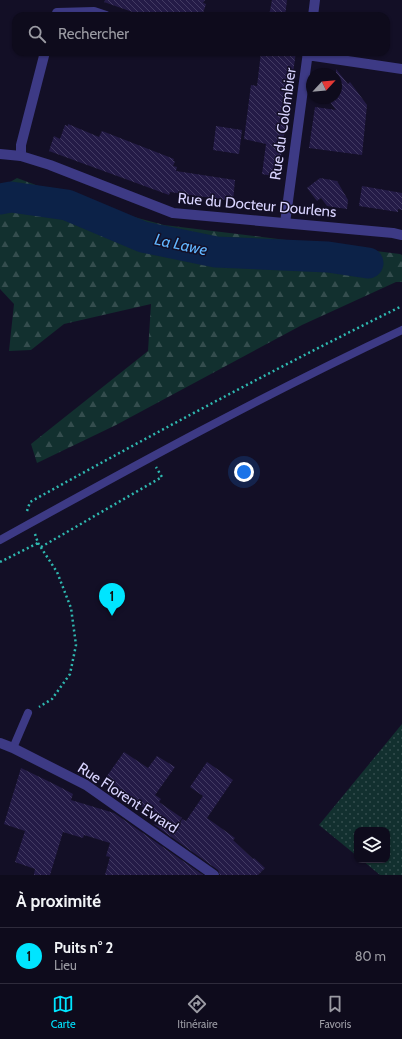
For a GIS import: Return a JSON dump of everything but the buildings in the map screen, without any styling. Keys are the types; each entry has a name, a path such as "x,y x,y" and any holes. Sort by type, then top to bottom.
{"street":[{"path":"314,12 315,0"},
{"path":"21,156 21,145 44,56"},
{"name":"Rue du Colombier","path":"285,223 308,56"},
{"path":"321,56 402,68"},
{"name":"Rue du Docteur Dourlens","path":"0,154 21,156 50,165 173,213 402,235"},
{"name":"Rue Florent Evrard","path":"0,743 13,748 86,785 214,875"}],"lane":[{"path":"0,540 268,395 402,330"},
{"path":"13,748 28,713"}],"path":[{"path":"41,547 162,477 141,441"},
{"path":"28,713 52,699 70,674 76,645 71,608 57,572 38,543"}],"green space":[{"path":"17,178 93,206 164,225 400,254 402,255 402,282 396,282 302,325 116,425 37,463 31,444 148,351 151,304 64,324 31,350 9,351 14,304 0,289 0,188"},
{"path":"402,724 402,875 380,875 366,863 390,863 390,827 354,827 354,854 319,825"}],"waterway":[{"name":"La Lawe","path":"0,199 11,197 67,205 143,237 216,252 328,257 368,263"}],"place":[{"name":"Puits n° 2","path":"112,616"}]}
